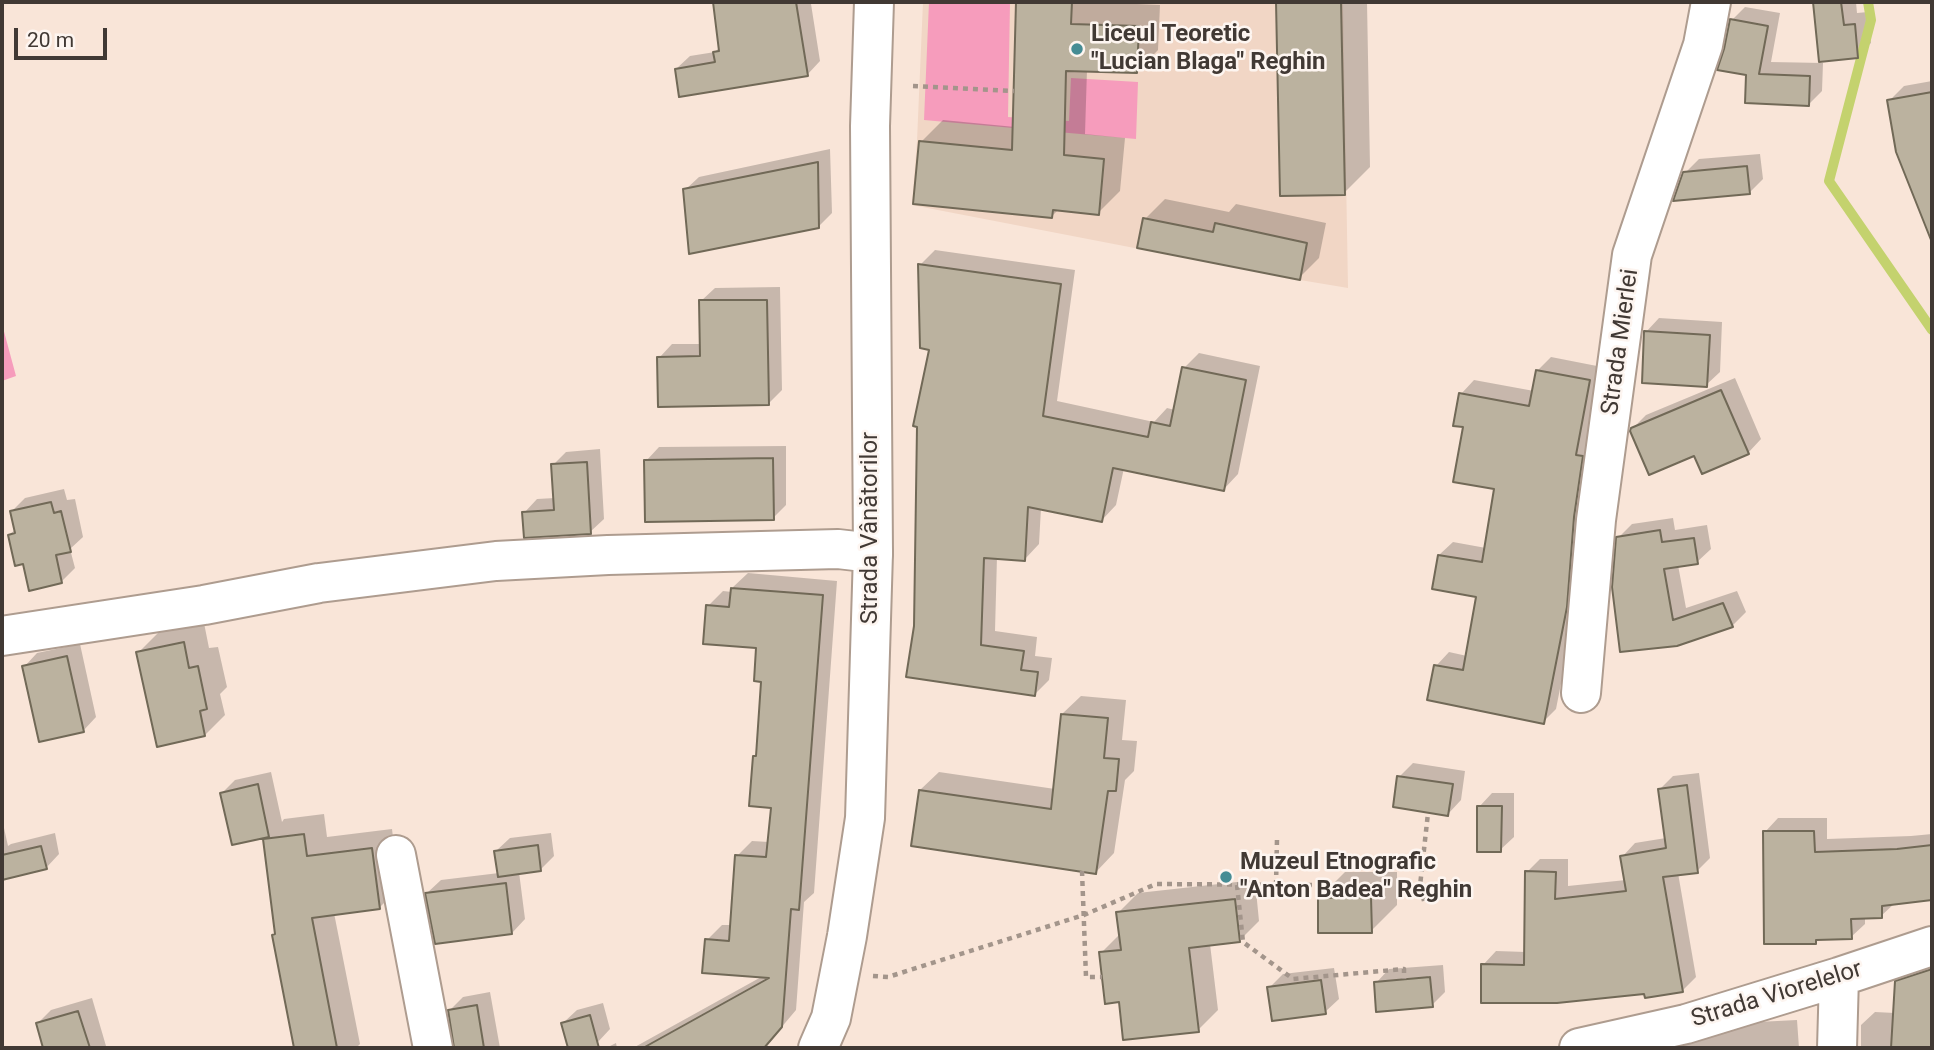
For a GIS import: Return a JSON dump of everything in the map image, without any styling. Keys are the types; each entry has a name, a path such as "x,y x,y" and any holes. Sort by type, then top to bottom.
{"street":[{"name":"Strada Vânătorilor","path":"818,1048 834,1004 865,818 873,553 870,126 874,2"},
{"name":"Strada Mierlei","path":"1581,693 1596,520 1632,255 1703,45 1712,2"},
{"path":"2,636 204,605 319,583 496,561 608,555 825,550 873,553"},
{"path":"396,855 433,1048"},
{"name":"Strada Viorelelor","path":"1579,1048 1686,1024 1932,946"},
{"path":"1837,1048 1839,977"}],"path":[{"path":"913,86 1014,90"},
{"path":"1424,901 1420,886 1428,813"},
{"path":"1276,885 1277,839"},
{"path":"1082,872 1086,977 1102,976"},
{"path":"869,975 888,977 1084,915 1156,884 1474,886"},
{"path":"1237,885 1243,942 1293,979 1404,969 1404,979"}],"shaded area":[{"path":"923,2 1343,2 1348,288 912,205"},
{"path":"929,2 1010,2 1008,117 1069,121 1071,78 1138,82 1136,139 924,120"},
{"path":"2,324 16,376 2,381"}],"building":[{"path":"713,2 796,2 808,76 679,97 675,69 715,62 713,52 719,51"},
{"path":"1016,2 1072,2 1071,24 1139,26 1137,73 1066,71 1064,155 1104,159 1099,215 1053,210 1052,218 913,204 919,141 1012,150"},
{"path":"1276,2 1341,2 1345,195 1280,196"},
{"path":"1813,2 1841,2 1844,25 1855,24 1858,58 1819,62"},
{"path":"1730,19 1768,26 1759,74 1810,76 1809,106 1745,103 1746,75 1717,70"},
{"path":"1932,92 1931,240 1896,152 1887,100"},
{"path":"818,162 819,228 689,254 683,189"},
{"path":"1747,166 1750,194 1673,201 1683,172"},
{"path":"1143,218 1213,232 1215,223 1307,243 1300,280 1137,248"},
{"path":"918,264 1061,284 1043,416 1148,437 1151,422 1170,426 1182,367 1246,380 1224,491 1113,468 1102,522 1028,507 1025,561 984,558 981,645 1024,651 1021,670 1038,672 1035,696 906,677 914,626 917,427 913,426 929,350 920,348"},
{"path":"699,300 767,300 769,405 658,407 657,357 700,356"},
{"path":"1644,331 1710,335 1707,387 1642,383"},
{"path":"1536,370 1590,380 1576,455 1583,456 1574,517 1567,607 1544,724 1427,700 1434,665 1463,670 1476,597 1432,589 1438,555 1482,562 1494,489 1453,482 1463,427 1453,426 1459,393 1529,406"},
{"path":"1721,390 1749,454 1702,474 1694,456 1649,475 1631,428"},
{"path":"773,458 774,520 645,522 644,460"},
{"path":"587,462 591,534 524,538 522,512 554,510 551,464"},
{"path":"51,502 54,513 61,511 71,552 56,555 62,583 29,591 23,564 15,566 8,535 15,533 10,511"},
{"path":"1660,530 1662,542 1694,538 1698,564 1664,569 1673,620 1723,603 1733,627 1677,646 1620,652 1612,587 1616,537"},
{"path":"731,588 823,595 799,910 791,909 782,1027 764,1048 643,1048 769,978 702,973 705,939 729,941 735,855 766,857 771,808 749,806 753,756 756,756 761,682 754,681 756,648 703,644 706,605 729,607"},
{"path":"184,642 189,668 198,666 207,709 200,711 205,736 157,747 136,652"},
{"path":"67,656 84,732 39,742 22,666"},
{"path":"1061,714 1108,718 1104,758 1119,759 1116,791 1108,791 1096,874 911,846 919,790 1051,809"},
{"path":"1397,776 1453,784 1448,816 1393,807"},
{"path":"258,784 269,837 232,845 220,793"},
{"path":"1687,785 1698,873 1663,877 1683,992 1645,998 1644,994 1557,1003 1481,1003 1481,964 1524,965 1525,871 1556,872 1555,899 1626,891 1620,856 1666,848 1658,789"},
{"path":"1477,806 1502,806 1501,852 1477,852"},
{"path":"1763,831 1814,831 1815,852 1932,845 1932,900 1882,906 1882,918 1851,919 1852,939 1816,940 1816,944 1764,944"},
{"path":"304,834 307,856 372,848 380,909 312,918 337,1048 294,1048 272,935 275,934 263,839"},
{"path":"538,845 541,871 498,877 494,851"},
{"path":"41,846 47,869 2,880 2,855"},
{"path":"506,883 512,934 435,944 425,893"},
{"path":"1371,897 1372,933 1318,933 1318,898"},
{"path":"1235,899 1240,942 1189,948 1199,1032 1123,1040 1119,1002 1105,1004 1099,952 1121,950 1116,912"},
{"path":"1932,969 1932,1048 1891,1048 1895,981"},
{"path":"1430,977 1433,1007 1376,1012 1374,982"},
{"path":"1321,980 1326,1014 1272,1021 1267,987"},
{"path":"477,1005 484,1048 454,1048 448,1010"},
{"path":"78,1011 90,1048 43,1048 36,1023"},
{"path":"590,1015 599,1048 568,1048 561,1023"}],"waterway":[{"path":"1868,2 1871,20 1829,181 1932,330"}],"place":[{"name":"Liceul Teoretic \"Lucian Blaga\" Reghin","path":"1077,49"},
{"name":"Muzeul Etnografic \"Anton Badea\" Reghin","path":"1226,877"}]}
